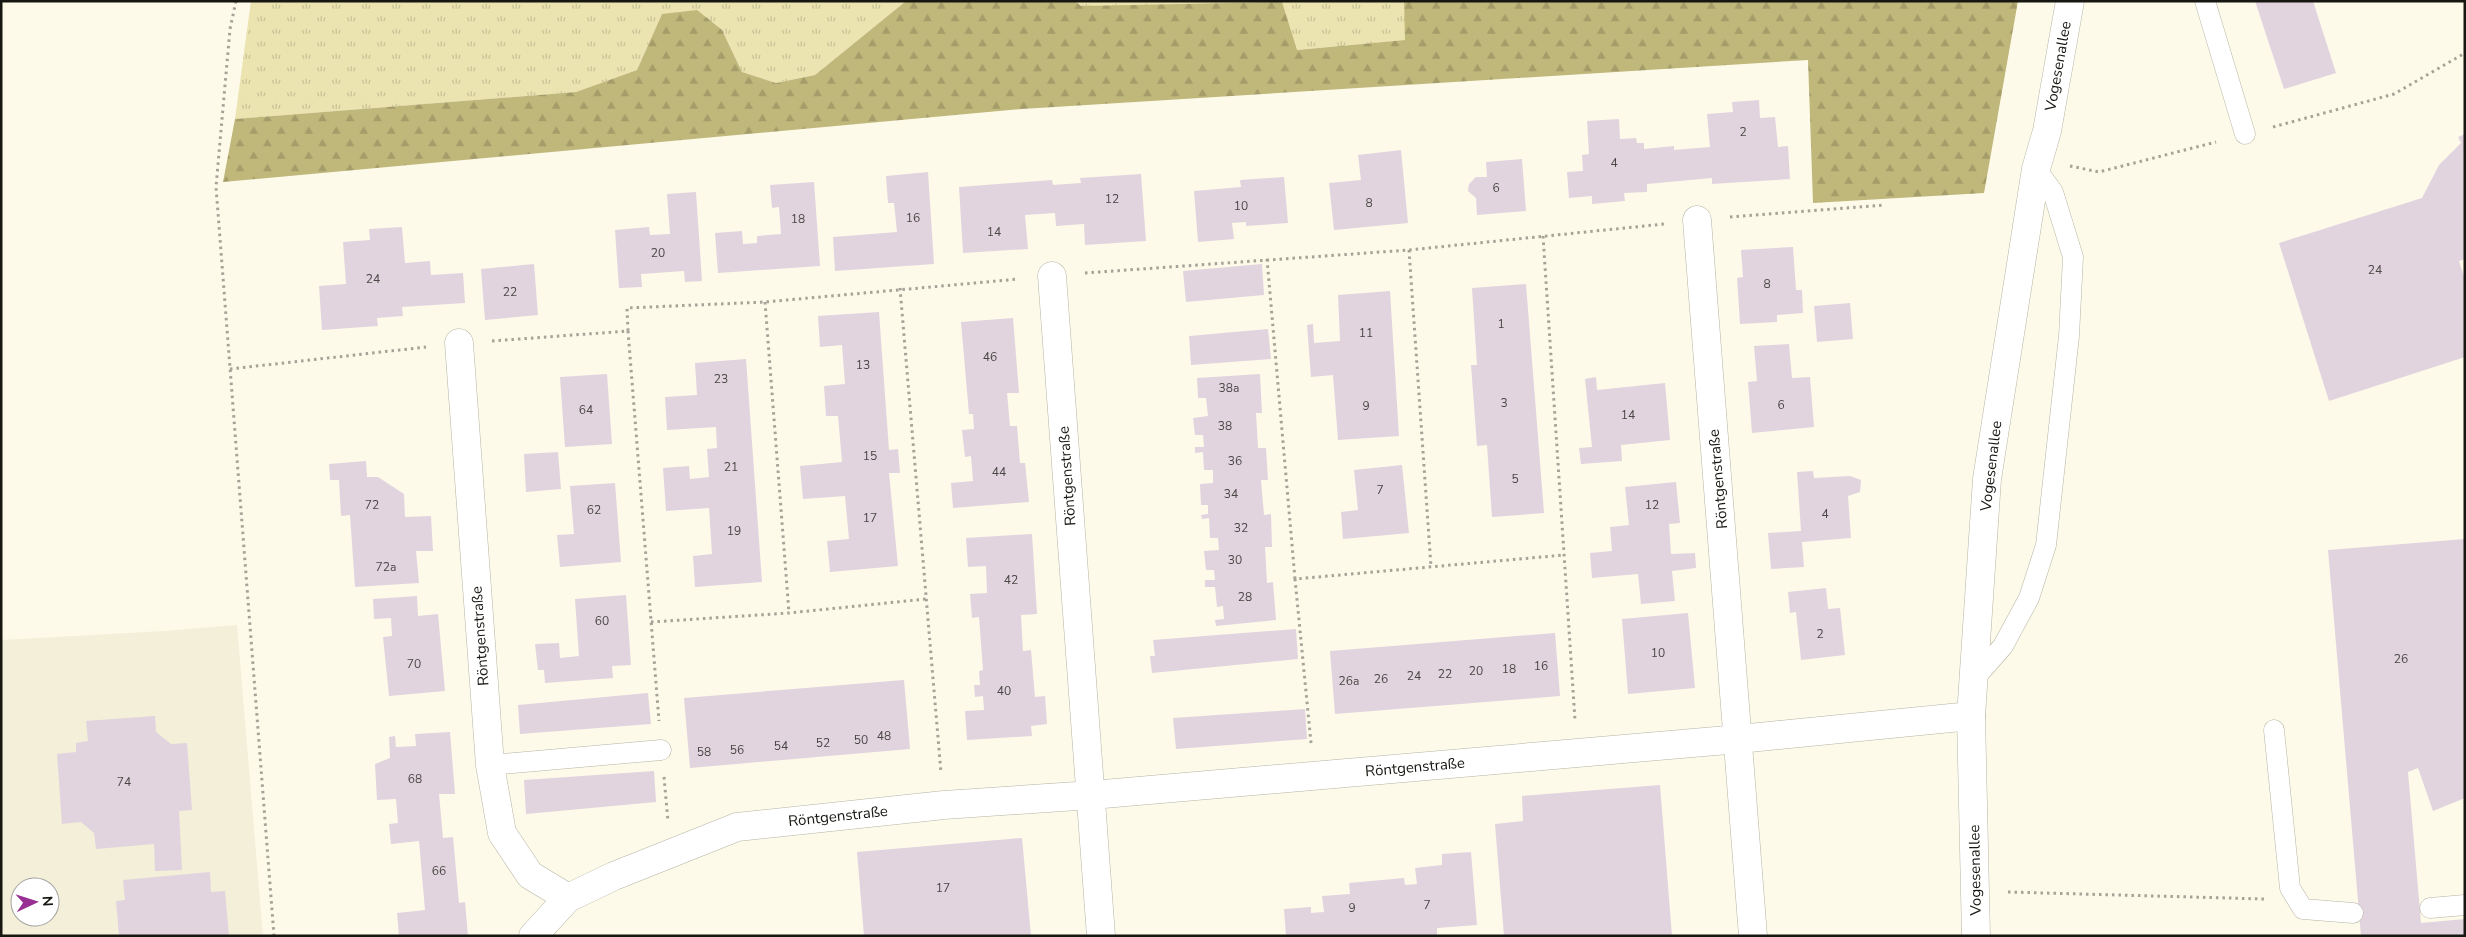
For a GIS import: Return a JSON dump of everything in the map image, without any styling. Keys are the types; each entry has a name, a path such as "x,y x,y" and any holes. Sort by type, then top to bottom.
{"street":[{"name":"Vogesenallee","path":"1976,936 1971,716 1987,480 2036,168 2047,131 2070,1"},
{"name":"Röntgenstraße","path":"1697,220 1753,936"},
{"name":"Röntgenstraße","path":"1052,276 1101,936"},
{"name":"Röntgenstraße","path":"459,343 490,765 502,834 530,875 568,898"},
{"name":"Röntgenstraße","path":"534,936 568,898 614,876 737,827 944,805 1092,796 1739,739 1971,716"}],"lane":[{"path":"2206,1 2245,134"},
{"path":"1974,679 2003,646 2029,598 2046,545 2068,336 2073,257 2053,192 2036,168"},
{"path":"2274,730 2290,888 2303,909 2352,913"},
{"path":"490,765 661,750"},
{"path":"2430,908 2465,905"}],"path":[{"path":"236,1 230,29 216,187 274,936"},
{"path":"1543,236 1577,753"},
{"path":"1409,250 1431,567"},
{"path":"1267,259 1314,776"},
{"path":"900,288 944,805"},
{"path":"765,302 789,613"},
{"path":"628,331 670,855"},
{"path":"1295,579 1564,555"},
{"path":"651,622 789,613 926,600"},
{"path":"1975,890 2298,900"}],"shaded area":[{"path":"237,625 263,936 1,936 1,640"}],"green space":[{"path":"251,1 906,1 815,75 776,83 742,72 722,30 662,14 637,70 576,92 235,119"},
{"path":"906,1 1075,1 1081,6 1282,2 1297,50 1405,40 1404,1 2018,1 1984,193 1813,203 1808,60 1022,109 223,182 235,119 576,92 637,70 662,14 697,10 722,30 742,72 776,83 815,75"},
{"path":"1075,1 1404,1 1406,40 1297,50 1081,6"}],"building":[{"path":"2255,1 2313,1 2336,73 2284,89"},
{"path":"1759,100 1760,118 1775,117 1778,147 1788,146 1790,179 1712,184 1712,178 1647,184 1647,192 1624,193 1625,201 1592,204 1592,196 1569,198 1567,172 1583,171 1582,155 1589,154 1587,121 1619,119 1620,139 1636,138 1637,143 1644,143 1644,149 1674,146 1674,150 1710,147 1707,114 1733,112 1732,102"},
{"path":"2465,134 2465,259 2459,261 2465,280 2465,357 2329,401 2279,243 2422,198 2439,165 2461,143 2458,137"},
{"path":"1401,150 1408,223 1334,230 1329,183 1361,180 1358,155"},
{"path":"1522,159 1526,211 1477,215 1476,198 1468,191 1469,184 1476,177 1487,177 1486,162"},
{"path":"928,172 934,264 835,271 833,237 897,232 894,203 888,203 886,176"},
{"path":"1141,174 1146,241 1085,245 1084,224 1056,226 1055,213 1025,215 1028,249 963,253 959,187 1052,180 1053,185 1081,183 1080,178"},
{"path":"1284,177 1288,223 1246,226 1246,222 1232,223 1234,239 1198,242 1194,191 1241,187 1240,180"},
{"path":"814,182 820,266 718,273 715,233 742,231 743,244 757,243 757,236 781,234 779,207 772,208 770,185"},
{"path":"696,192 702,281 685,282 684,271 641,274 642,287 619,288 615,230 649,227 650,235 670,234 667,194"},
{"path":"402,227 405,263 430,261 431,275 463,273 465,303 402,307 403,316 377,318 378,326 322,330 319,286 346,284 343,242 370,240 369,229"},
{"path":"1793,247 1796,290 1802,290 1803,313 1777,315 1777,322 1740,324 1737,278 1743,277 1741,250"},
{"path":"534,264 538,315 485,320 481,269"},
{"path":"1262,264 1264,295 1186,302 1183,271"},
{"path":"1526,284 1544,513 1492,517 1487,445 1477,446 1471,365 1477,365 1472,288"},
{"path":"1390,291 1399,436 1338,440 1333,375 1311,377 1307,325 1313,324 1314,343 1340,341 1338,295"},
{"path":"1850,303 1853,339 1817,342 1814,306"},
{"path":"879,312 889,450 898,449 900,473 889,473 898,566 830,572 827,541 849,539 845,496 803,499 800,466 842,462 838,416 826,416 824,386 845,384 842,345 820,347 818,316"},
{"path":"1013,318 1019,393 1007,393 1010,426 1017,426 1020,463 1025,463 1029,502 953,508 951,483 973,481 971,456 965,457 962,430 974,429 973,414 969,414 961,322"},
{"path":"1268,329 1271,359 1191,365 1189,336"},
{"path":"1789,344 1792,378 1810,377 1814,427 1752,433 1748,382 1757,381 1754,346"},
{"path":"746,359 762,582 695,587 693,556 712,554 709,508 666,511 663,468 689,466 690,479 709,477 707,449 717,448 716,427 667,430 665,397 697,395 695,363"},
{"path":"607,374 612,444 565,447 560,377"},
{"path":"1260,374 1262,413 1256,413 1258,448 1266,448 1268,480 1261,480 1264,515 1271,514 1272,547 1265,547 1267,583 1273,582 1276,620 1216,626 1215,620 1224,619 1223,606 1217,607 1215,587 1205,587 1205,580 1215,580 1214,570 1206,570 1204,551 1219,550 1218,538 1210,538 1209,518 1202,519 1201,515 1208,514 1208,505 1201,505 1200,484 1213,483 1213,470 1204,470 1203,452 1195,453 1195,447 1204,447 1203,435 1195,435 1193,418 1208,416 1206,398 1198,398 1197,378"},
{"path":"1596,377 1597,390 1665,383 1670,440 1621,445 1622,461 1581,464 1579,448 1592,447 1585,379"},
{"path":"558,452 561,489 526,492 524,454"},
{"path":"366,461 367,477 378,477 404,494 405,517 431,516 433,551 416,551 419,583 355,587 350,515 341,516 339,480 330,480 329,464"},
{"path":"1402,465 1409,533 1343,539 1341,512 1358,510 1354,470"},
{"path":"1813,471 1814,478 1850,476 1861,480 1860,492 1848,496 1851,538 1802,542 1804,567 1771,569 1768,533 1801,531 1797,472"},
{"path":"1676,482 1680,523 1669,524 1671,554 1695,553 1696,568 1672,571 1675,601 1641,604 1638,574 1592,578 1590,553 1612,551 1610,527 1629,525 1625,487"},
{"path":"615,483 621,562 560,567 557,535 574,534 570,486"},
{"path":"1032,534 1037,614 1021,615 1023,651 1031,650 1035,697 1045,696 1047,724 1031,726 1032,736 967,740 965,711 984,710 983,696 975,697 974,685 980,685 979,671 983,670 979,617 972,618 970,594 987,593 986,566 968,567 966,538"},
{"path":"2465,539 2465,798 2433,811 2418,768 2408,772 2421,923 2465,919 2465,936 2361,936 2328,550"},
{"path":"1826,588 1828,609 1840,608 1845,655 1801,660 1796,612 1790,613 1788,592"},
{"path":"626,595 631,665 612,666 613,678 545,683 544,670 538,670 535,644 559,643 560,658 579,656 575,599"},
{"path":"417,596 418,616 438,614 445,691 389,696 383,637 392,636 391,618 374,619 373,599"},
{"path":"1688,613 1695,688 1628,694 1622,619"},
{"path":"1296,629 1298,659 1152,673 1150,656 1155,656 1153,640"},
{"path":"1555,633 1560,696 1335,714 1330,651"},
{"path":"904,680 910,749 690,768 684,698"},
{"path":"648,693 651,724 520,734 518,705"},
{"path":"1305,709 1307,739 1176,749 1173,718"},
{"path":"155,716 156,732 171,744 187,743 192,810 179,811 182,870 155,871 154,844 96,849 94,833 81,822 62,824 57,754 76,752 76,743 88,741 86,721"},
{"path":"450,732 455,794 439,794 443,838 453,837 459,903 465,902 468,936 399,936 397,913 425,910 419,841 391,844 389,824 398,823 396,799 377,800 375,764 390,758 389,737 395,736 396,747 416,746 415,734"},
{"path":"654,771 656,802 526,814 524,780"},
{"path":"1660,785 1672,936 1504,936 1495,824 1523,821 1522,796"},
{"path":"1022,838 1031,936 864,936 857,852"},
{"path":"1471,852 1477,925 1437,928 1437,936 1286,936 1284,909 1311,907 1311,913 1324,912 1322,896 1350,894 1349,883 1404,878 1405,885 1417,884 1415,868 1442,865 1442,854"},
{"path":"210,872 211,892 225,891 229,936 119,936 116,901 125,900 123,880"}]}
